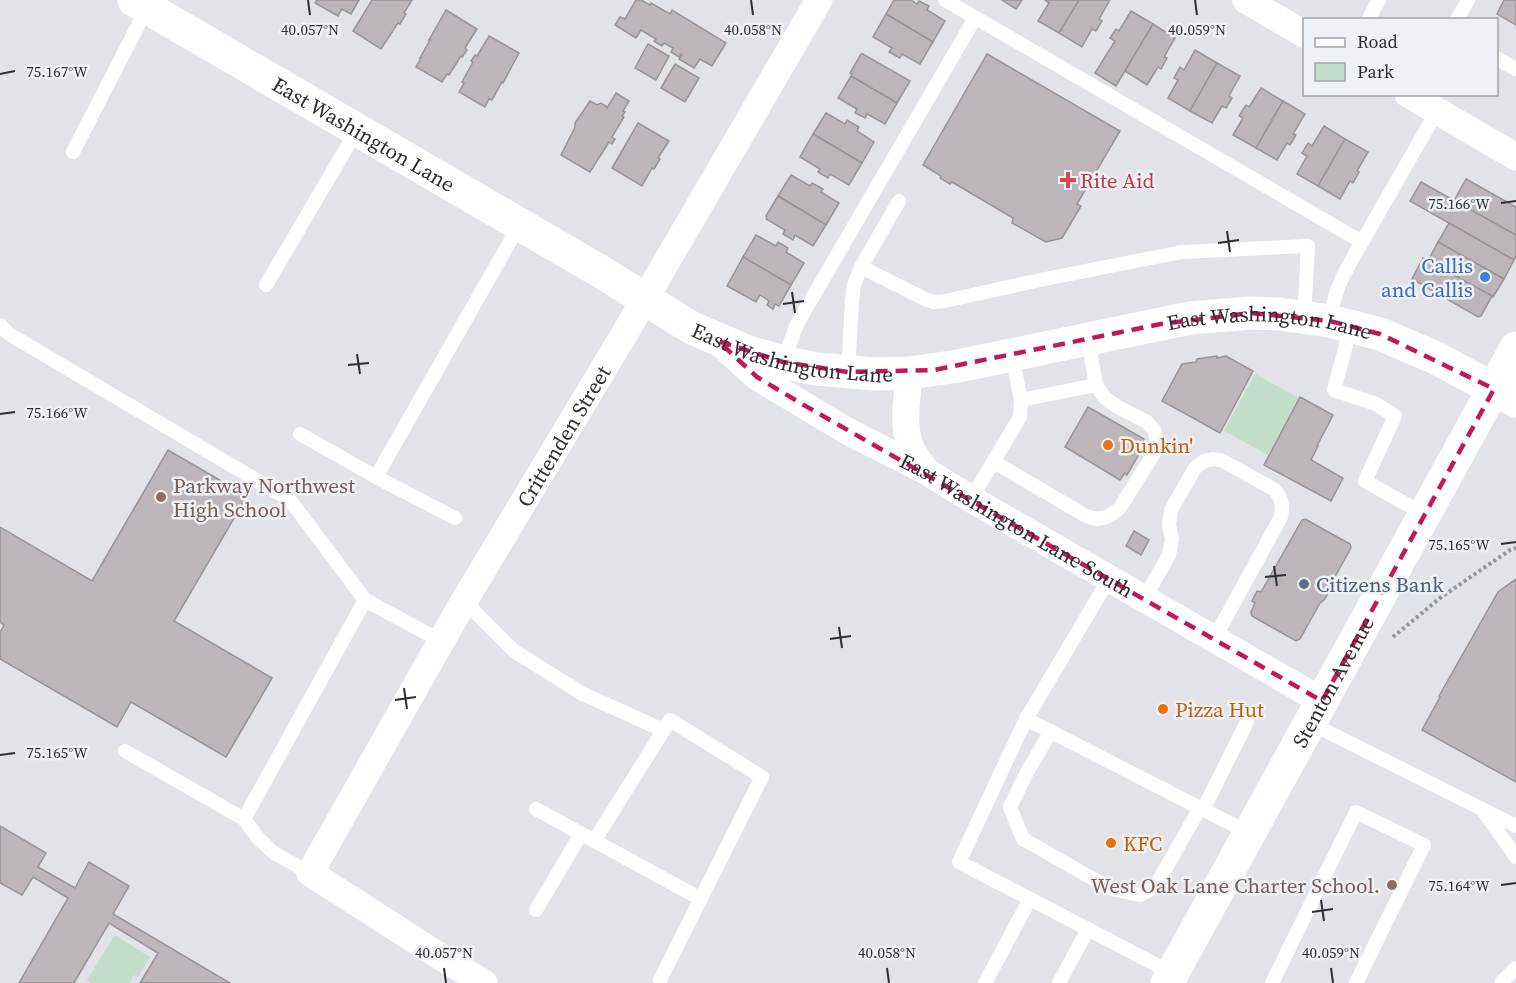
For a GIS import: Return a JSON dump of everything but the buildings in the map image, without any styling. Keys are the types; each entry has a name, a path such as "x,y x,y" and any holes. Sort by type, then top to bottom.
{"main road":[{"name":"East Washington Lane","path":"141,4 520,224 692,328 748,352 816,369 876,374 910,372 958,366 1161,324 1224,315 1279,314 1328,321 1380,334 1437,358 1505,395"},
{"name":"Stenton Avenue","path":"1169,978 1424,514 1505,395 1516,348"}],"street":[{"name":"Crittenden Street","path":"310,873 441,641 819,0"},
{"path":"1246,0 1303,33"},
{"path":"1414,96 1516,158"},
{"name":"East Washington Lane South","path":"718,341 757,377 847,431 926,471 971,500 1214,639 1316,712"},
{"path":"910,372 907,430 912,450 926,471"},
{"path":"310,873 484,983"}],"lane":[{"path":"945,0 1362,242"},
{"path":"1369,18 1379,0"},
{"path":"1458,18 1468,0"},
{"path":"74,152 141,4"},
{"path":"783,362 797,324 975,18"},
{"path":"1498,59 1516,69"},
{"path":"1328,321 1339,285 1437,111"},
{"path":"266,285 357,130"},
{"path":"848,372 854,285 861,267 899,201"},
{"path":"376,477 520,224"},
{"path":"861,267 934,302 1182,252 1308,246 1328,321 1334,390 1376,404 1395,416 1365,481 1424,514"},
{"path":"0,325 9,334 290,500 365,600 441,641"},
{"path":"994,462 1086,516 1096,519 1107,517 1119,509 1155,452 1157,441 1154,430 1147,422 1116,406 1105,398 1096,386 1088,339"},
{"path":"971,500 1020,417 1021,400 1012,355"},
{"path":"1021,400 1096,386"},
{"path":"300,434 456,519"},
{"path":"1144,599 1169,555 1172,539 1169,525 1171,510 1195,468 1204,461 1213,459 1223,461 1275,490 1281,497 1283,507 1281,517 1214,639"},
{"path":"1109,579 1026,719 959,862 1088,929 1169,978"},
{"path":"244,819 365,600"},
{"path":"464,602 514,651 583,693 663,730"},
{"path":"1316,712 1482,809 1516,826"},
{"path":"1026,719 1249,833"},
{"path":"594,841 670,720 762,777 661,982"},
{"path":"1051,731 1010,807 1023,839 1110,889 1140,895 1155,887 1201,809 1247,722"},
{"path":"125,751 244,819 258,838 274,853 310,873"},
{"path":"536,809 701,899"},
{"path":"1482,809 1516,856"},
{"path":"1272,983 1356,812 1424,845 1356,983"},
{"path":"536,910 580,834"},
{"path":"985,983 1030,899"},
{"path":"1059,983 1088,929"},
{"path":"1501,983 1516,968"}],"path":[{"path":"1393,637 1440,598 1516,548"}],"highlighted area":[{"path":"1251,313 1330,321 1380,334 1494,389 1322,701 802,404 757,377 718,341 783,362 848,372 934,370 1161,324"}],"green space":[{"path":"1255,374 1299,398 1268,455 1224,431"},
{"path":"115,935 150,957 138,977 134,975 130,983 91,983 87,980"}],"place":[{"name":"Rite Aid","path":"1068,180"},
{"name":"Callis and Callis","path":"1485,277"},
{"name":"Dunkin'","path":"1108,445"},
{"name":"Parkway Northwest High School","path":"161,497"},
{"name":"Citizens Bank","path":"1304,584"},
{"name":"Pizza Hut","path":"1163,709"},
{"name":"KFC","path":"1111,843"},
{"name":"West Oak Lane Charter School.","path":"1392,885"}]}
